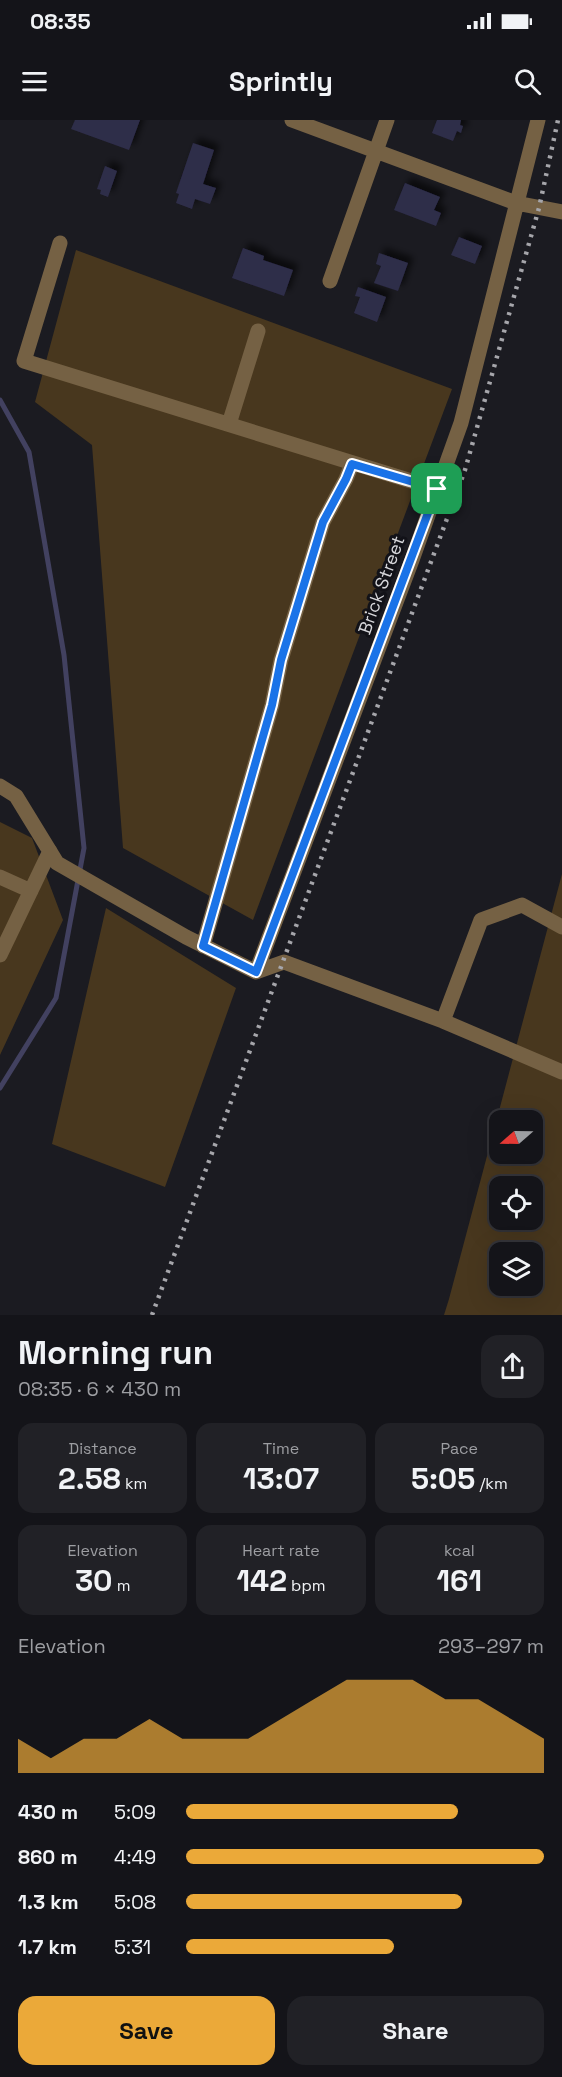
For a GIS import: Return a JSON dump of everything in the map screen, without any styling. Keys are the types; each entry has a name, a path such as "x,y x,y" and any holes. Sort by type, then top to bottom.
{"street":[{"path":"292,120 516,203 562,212"},
{"path":"330,281 387,120"},
{"name":"Brick Street","path":"256,972 461,423 538,120"},
{"path":"60,243 24,361 437,489"},
{"path":"229,424 258,331"},
{"path":"203,946 272,705 281,660 323,522 352,464"},
{"path":"0,786 16,796 57,863 203,946 256,972 284,962 443,1021 562,1072"},
{"path":"0,955 50,851"},
{"path":"0,877 31,891"},
{"path":"443,1021 481,920 522,905 562,927"}],"shaded area":[{"path":"76,250 452,389 253,920 123,848 92,445 35,402"},
{"path":"0,822 32,838 63,920 0,1055"},
{"path":"562,874 562,1315 444,1315 489,1149 489,1164 543,1164 543,1110 499,1110"},
{"path":"106,908 236,988 165,1187 52,1144"}],"building":[{"path":"75,120 140,120 129,150 71,129"},
{"path":"437,120 461,120 460,125 463,126 461,133 457,131 453,141 432,133"},
{"path":"193,143 214,150 203,184 216,188 210,204 195,199 192,209 176,203 179,194 176,193"},
{"path":"105,166 117,171 108,197 100,194 101,190 97,189"},
{"path":"405,183 440,197 434,210 441,213 436,226 394,210"},
{"path":"459,237 482,246 475,264 451,255"},
{"path":"243,248 264,256 263,260 293,270 284,296 232,278"},
{"path":"379,253 408,263 398,291 374,283 381,266 376,264"},
{"path":"358,287 386,297 377,322 354,313 360,297 355,296"}],"waterway":[{"path":"0,400 29,452 64,655 84,848 56,998 0,1088"}],"railway":[{"path":"152,1315 465,470 539,208 558,120"}],"route":[{"path":"352,464 437,489 256,972 203,946 272,705 281,660 323,522 352,464"}]}
